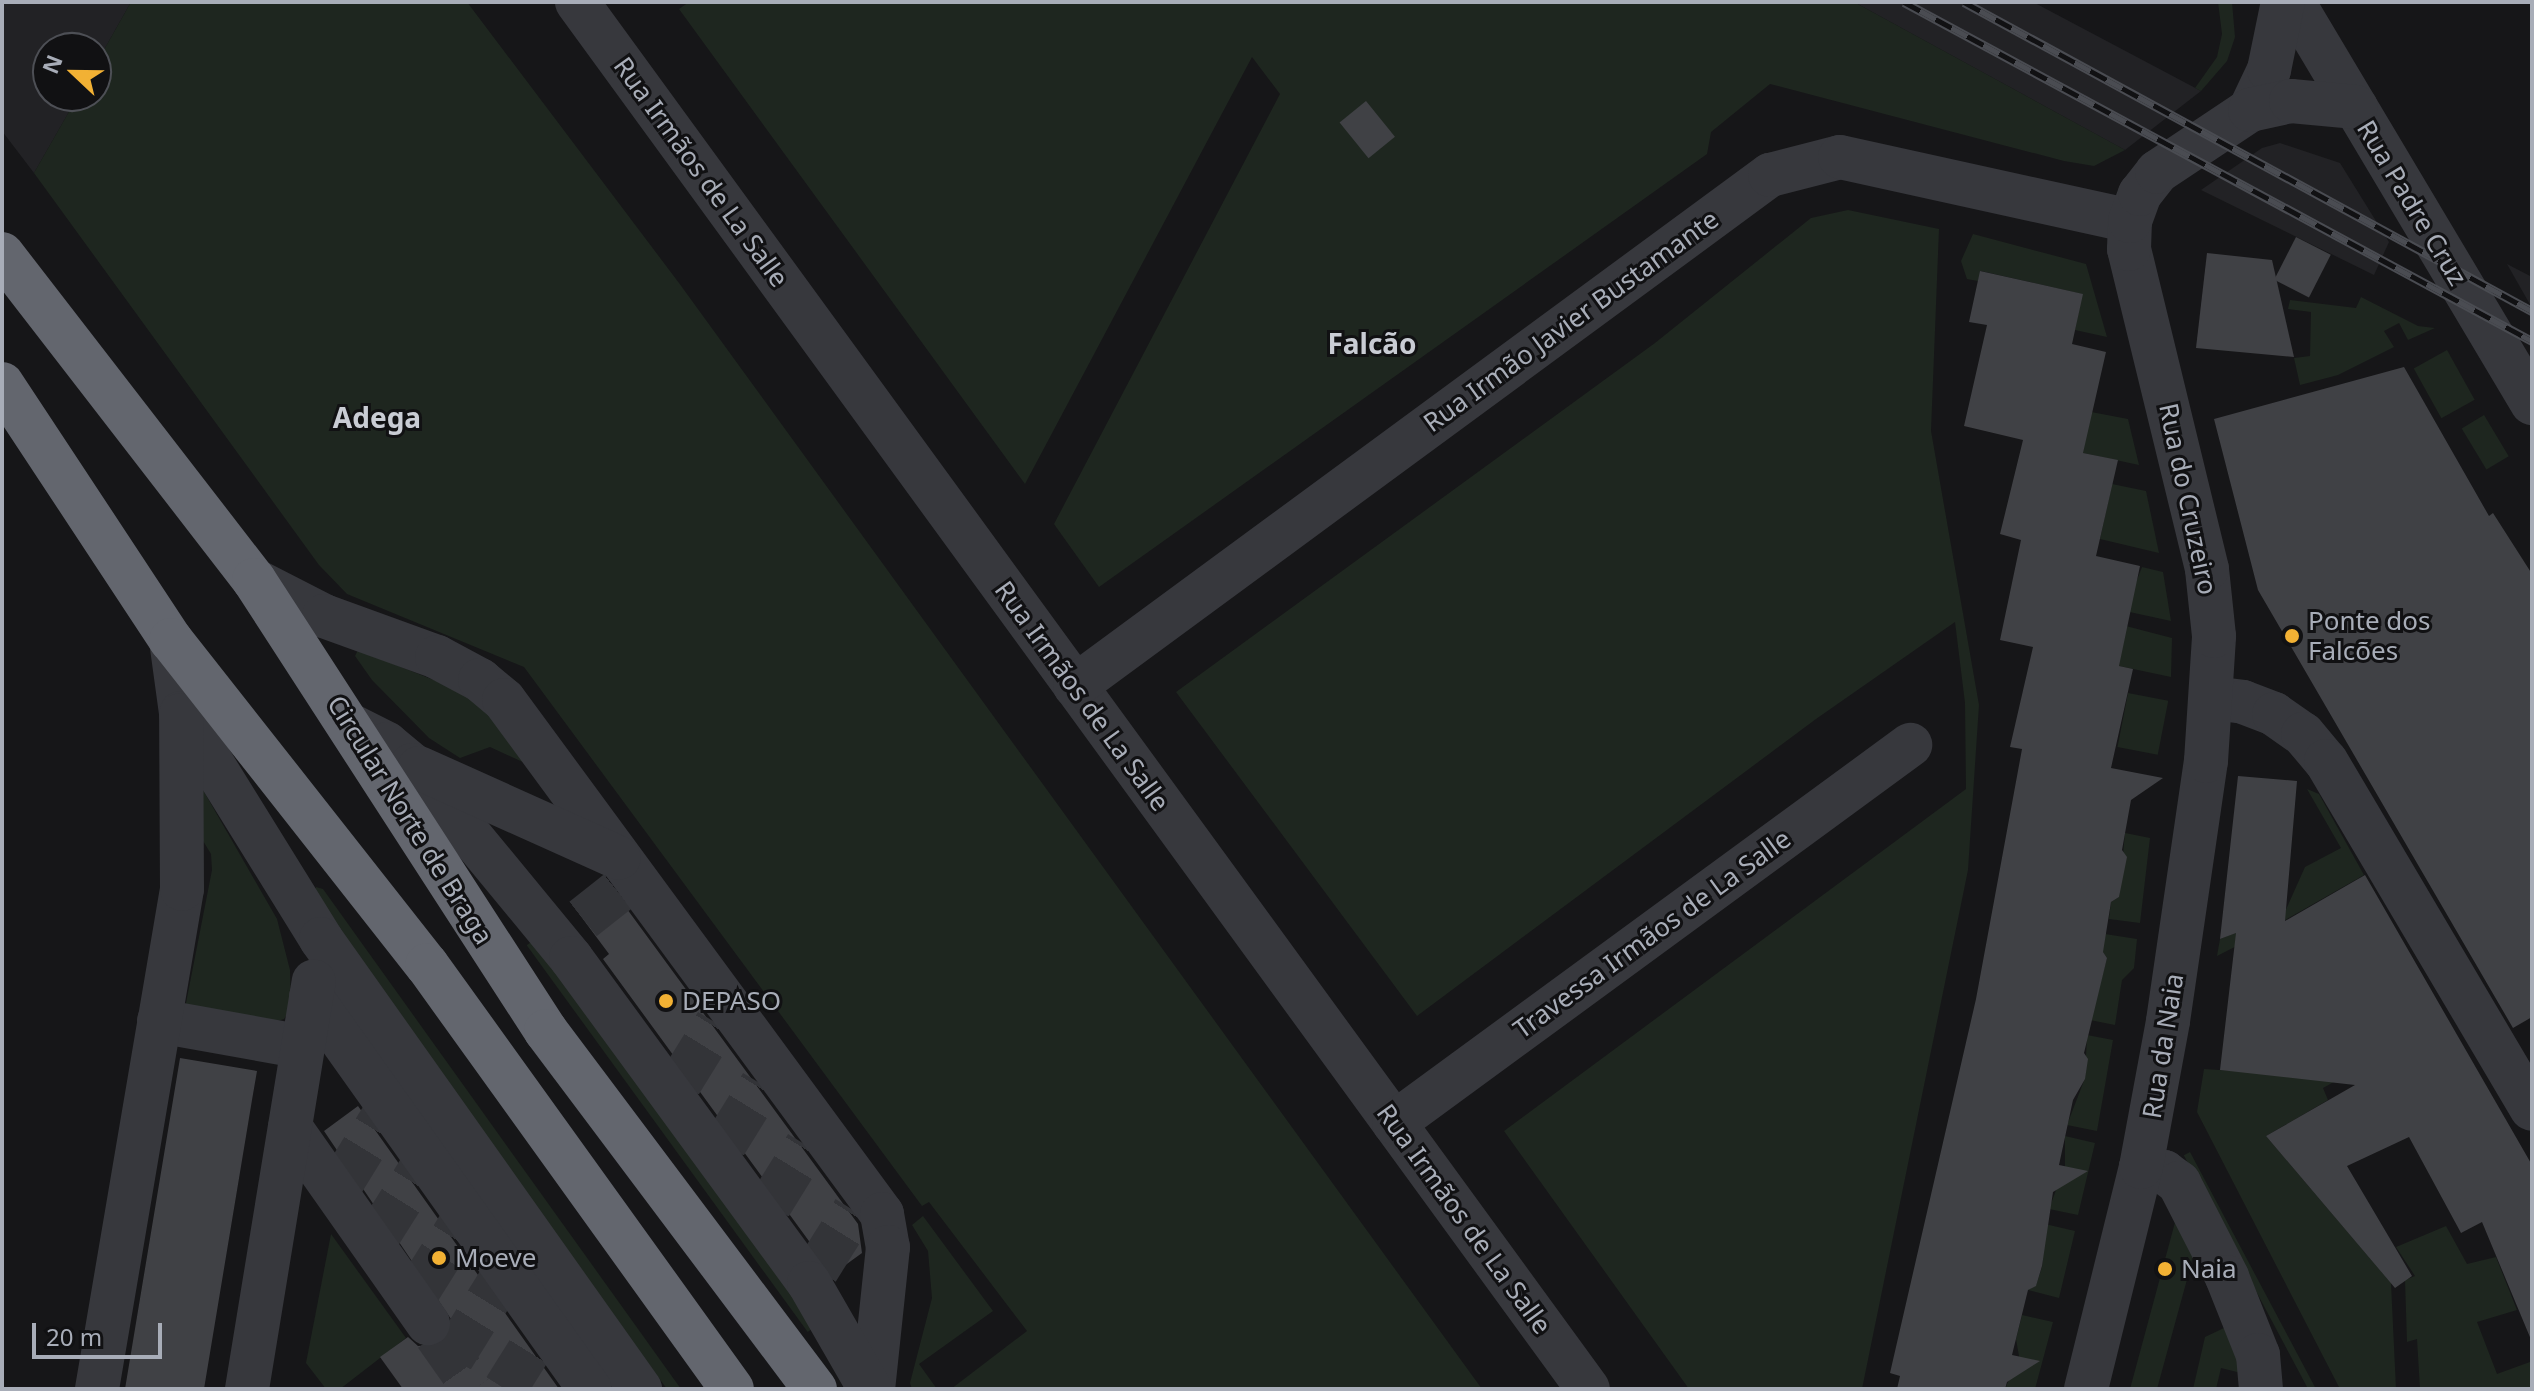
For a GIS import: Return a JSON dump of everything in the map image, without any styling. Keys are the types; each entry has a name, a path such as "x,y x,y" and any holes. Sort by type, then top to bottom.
{"highway":[{"name":"Circular Norte de Braga","path":"2,254 254,580 352,726 425,848 546,1031 815,1389"},
{"path":"2,384 171,640 427,965 732,1389"}],"street":[{"name":"Rua Irmãos de La Salle","path":"577,2 1588,1389"},
{"path":"2243,114 2269,70 2283,2"},
{"name":"Rua Padre Cruz","path":"2293,2 2532,403"},
{"name":"Rua do Cruzeiro","path":"2212,698 2214,636 2207,569 2129,249 2130,221 2140,194 2157,172 2243,114 2291,101 2356,107"},
{"name":"Rua Irmão Javier Bustamante","path":"1075,686 1770,175 1840,157 2130,221"},
{"path":"254,580 324,616 437,657 480,680 504,700 860,1201 882,1214 888,1247 872,1389"},
{"path":"97,1389 182,889 181,713 171,640"},
{"path":"2212,698 2243,702 2274,714 2303,734 2326,761 2532,1109"},
{"name":"Rua da Naia","path":"2086,1389 2141,1167 2168,1021 2212,698"},
{"path":"181,713 321,939 640,1389"},
{"path":"352,726 412,765 634,886"},
{"name":"Travessa Irmãos de La Salle","path":"1394,1123 1910,745"},
{"path":"412,765 577,938 677,1088 813,1276 872,1389"},
{"path":"252,1388 321,939"},
{"path":"311,997 386,1112 542,1329 590,1389"},
{"path":"159,1021 303,1047"},
{"path":"290,1127 338,1189 419,1305"},
{"path":"2141,1167 2164,1172 2179,1183 2232,1290 2258,1355 2261,1389"}],"shaded area":[{"path":"2,2 131,2 112,36 112,32 32,32 32,112 69,112 34,173 2,131"},
{"path":"131,2 467,2 679,283 1482,1389 951,1389 1027,1331 929,1202 922,1206 524,667 347,594 319,565 34,173 69,112 112,112 112,36"},
{"path":"689,2 1854,2 2125,150 2094,166 2064,161 1770,84 1711,132 1707,154 1099,587 1054,524 1280,94 1252,57 1025,484 679,9"},
{"path":"1854,2 2033,2 2201,91 2125,150"},
{"path":"2218,2 2232,2 2235,37 2227,61 2201,91 2195,88 2217,57 2222,34"},
{"path":"2280,143 2340,163 2389,242 2374,275 2201,190 2262,148"},
{"path":"1848,210 1939,229 1931,431 1979,705 1968,870 1862,1389 1689,1389 1504,1131 1966,789 1965,703 1955,622 1816,719 1417,1016 1176,692 1655,343 1811,218"},
{"path":"1973,234 2086,264 2107,337 2075,330 2082,294 1981,271 1978,281 1967,279 1961,261"},
{"path":"2507,264 2532,277 2532,308"},
{"path":"2361,297 2418,326 2435,328 2408,340 2399,323 2384,331 2394,347 2338,375 2300,385 2294,358 2310,356 2311,312 2288,309 2290,300 2356,308"},
{"path":"2447,350 2475,400 2441,418 2414,368"},
{"path":"2086,411 2128,419 2139,465 2083,453"},
{"path":"2484,415 2509,456 2486,470 2462,428"},
{"path":"2112,484 2146,491 2159,553 2100,539"},
{"path":"2142,567 2163,572 2171,621 2125,611"},
{"path":"2122,625 2172,638 2171,677 2119,666"},
{"path":"358,650 454,688 490,710 538,769 490,747 460,758 429,738 372,680 355,656"},
{"path":"2128,693 2168,701 2158,755 2118,747"},
{"path":"2307,789 2319,794 2364,875 2280,923 2305,867 2341,848"},
{"path":"203,790 277,919 290,970 291,1008 284,1019 271,1023 188,1010 186,1003 212,870 211,854 197,831"},
{"path":"2125,833 2150,838 2140,923 2109,919 2111,902 2119,897"},
{"path":"316,887 323,889 681,1389 667,1389 526,1199 314,892"},
{"path":"2268,930 2217,956 2220,939 2240,931"},
{"path":"2105,934 2137,939 2134,968 2122,980 2115,1025 2090,1020 2107,958 2102,951"},
{"path":"534,940 815,1327 808,1332 527,945"},
{"path":"2087,1035 2113,1040 2097,1131 2067,1125 2085,1078"},
{"path":"2204,1069 2341,1078 2323,1088 2328,1100 2266,1136 2391,1283 2396,1389 2340,1389 2197,1112"},
{"path":"2065,1136 2095,1143 2078,1215 2049,1209 2065,1166"},
{"path":"2190,1152 2316,1389 2308,1389 2184,1155"},
{"path":"2177,1215 2194,1246 2191,1265 2157,1389 2130,1389"},
{"path":"923,1216 993,1311 919,1364 937,1389 912,1389 910,1383 932,1298 928,1251 912,1225"},
{"path":"2045,1224 2075,1231 2059,1298 2028,1290 2036,1285 2042,1267"},
{"path":"2446,1226 2467,1264 2496,1257 2517,1310 2477,1322 2497,1374 2530,1362 2532,1389 2420,1389 2417,1339 2407,1342 2405,1280 2415,1276 2396,1247"},
{"path":"331,1234 406,1338 340,1389 326,1389 306,1363"},
{"path":"2022,1315 2053,1322 2035,1389 2005,1389 2019,1356 2016,1339"},
{"path":"2224,1328 2249,1375 2221,1368 2216,1389 2193,1389 2205,1337"}],"building":[{"path":"1366,101 1395,137 1369,158 1340,122"},
{"path":"2296,237 2331,255 2309,297 2274,280"},
{"path":"2207,253 2272,260 2294,357 2196,348"},
{"path":"1980,271 2083,294 2072,344 2106,352 2083,453 2118,460 2096,556 2140,566 2119,666 2133,669 2111,768 2163,778 2131,800 2122,850 2127,857 2119,897 2111,902 2103,952 2107,958 2084,1053 2088,1059 2085,1079 2073,1100 2059,1165 2088,1171 2053,1192 2042,1266 2036,1286 2028,1290 2012,1355 2040,1361 2007,1382 2005,1389 1897,1389 1900,1376 1890,1373 1976,999 2022,749 2010,747 2033,647 2000,640 2021,540 2000,534 2023,440 1964,426 1987,325 1969,322"},
{"path":"2404,367 2489,516 2493,513 2532,574 2532,1017 2513,1028 2258,590 2214,419"},
{"path":"2238,776 2297,781 2285,921 2365,875 2532,1165 2532,1342 2482,1222 2461,1233 2409,1137 2347,1166 2412,1276 2395,1288 2266,1136 2355,1085 2220,1070 2236,933 2220,939"},
{"path":"605,879 858,1224 862,1253 833,1274 603,959 609,954 571,903"},
{"path":"180,1058 257,1071 204,1389 125,1389"},
{"name":"Moeve","path":"358,1106 559,1389 403,1389 380,1357 408,1337 418,1346 442,1344 453,1322 324,1131"}],"tunnel":[{"path":"583,919 621,889"},
{"path":"680,1083 717,1023"},
{"path":"725,1144 762,1084"},
{"path":"340,1186 383,1116"},
{"path":"770,1205 807,1145"},
{"path":"377,1238 421,1168"},
{"path":"817,1270 854,1211"},
{"path":"417,1293 461,1223"},
{"path":"452,1358 501,1279"},
{"path":"505,1389 540,1333"},
{"path":"436,1335 474,1389"}],"railway":[{"path":"1904,2 2532,341"},
{"path":"1964,2 2532,311"}],"place":[{"name":"Ponte dos Falcões","path":"2292,636"},
{"name":"DEPASO","path":"666,1001"},
{"name":"Moeve","path":"439,1258"},
{"name":"Naia","path":"2165,1269"}],"district":[{"name":"Falcão","path":"1372,343"},
{"name":"Adega","path":"377,417"}]}
